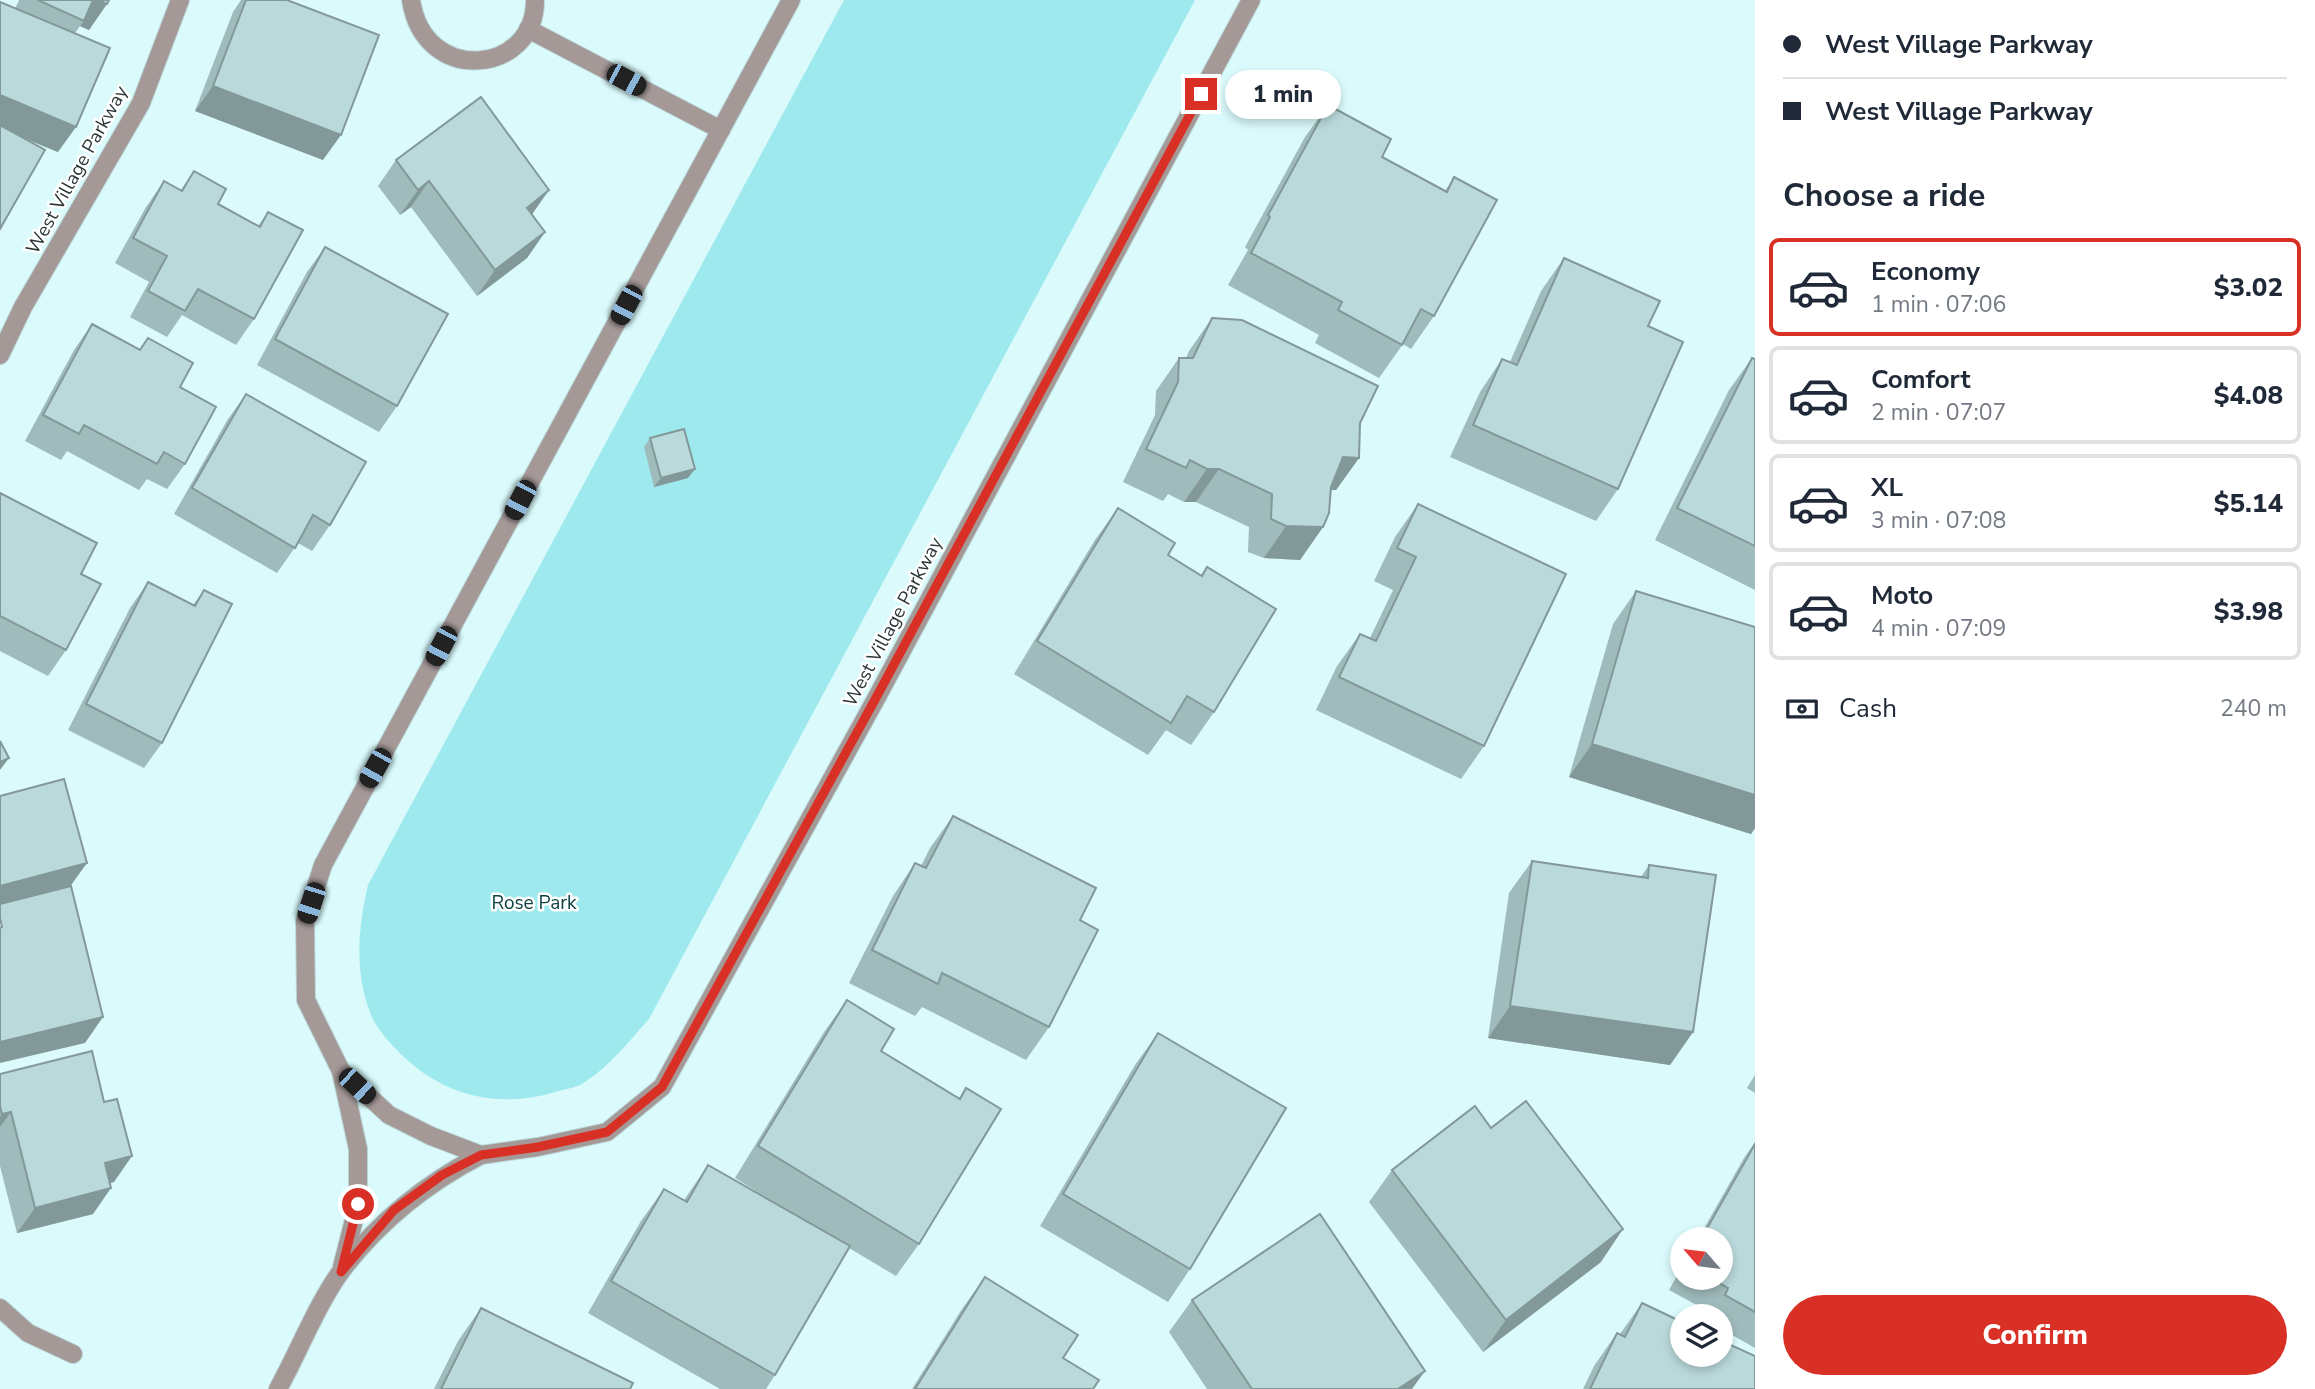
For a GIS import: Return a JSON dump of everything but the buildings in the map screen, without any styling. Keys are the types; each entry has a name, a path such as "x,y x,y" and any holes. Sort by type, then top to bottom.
{"street":[{"name":"West Village Parkway","path":"0,355 23,307 141,103 180,0"},
{"path":"411,0 414,20 424,38 439,51 458,60 477,61 497,56 514,45 528,29 535,0"},
{"name":"West Village Parkway","path":"341,1272 358,1204 358,1149 341,1071 306,1000 305,922 323,865 791,0"},
{"name":"West Village Parkway","path":"278,1389 341,1272 394,1210 442,1175 481,1155 538,1147 607,1132 662,1087 877,696 1251,0"},
{"path":"528,29 721,130"},
{"name":"West Village Parkway","path":"341,1071 389,1115 431,1136 481,1155"},
{"path":"0,1308 28,1333 73,1354"}],"green space":[{"name":"Rose Park","path":"844,0 1195,0 649,1019 611,1061 578,1086 533,1097 511,1099 489,1098 449,1087 412,1065 389,1042 373,1020 362,983 359,950 368,885"}],"route":[{"path":"358,1204 341,1272 394,1210 442,1175 481,1155 538,1147 607,1132 662,1087 877,696 1201,94"}]}
